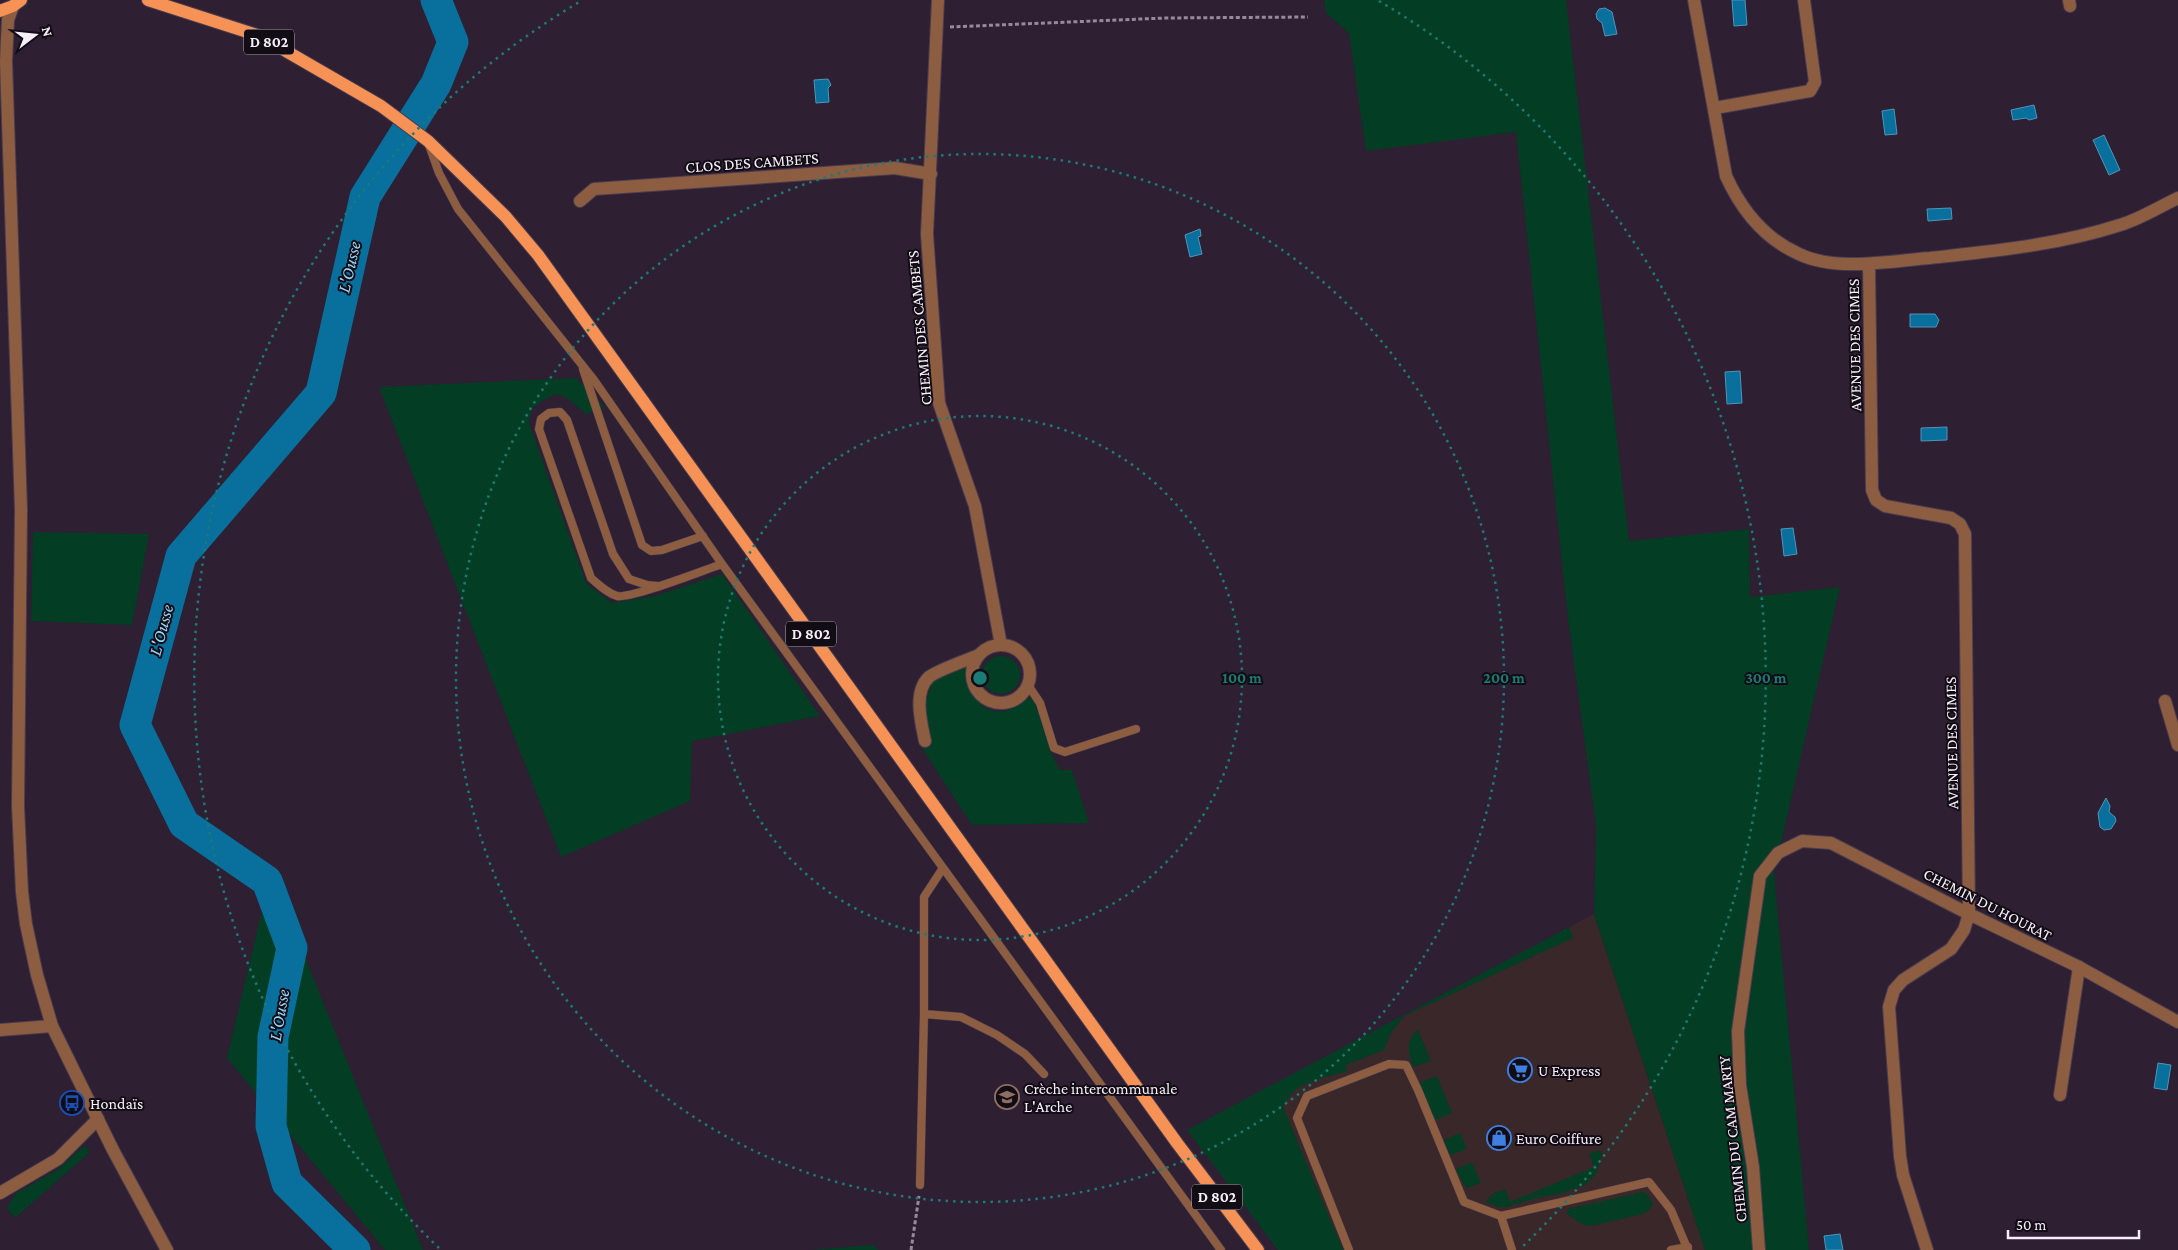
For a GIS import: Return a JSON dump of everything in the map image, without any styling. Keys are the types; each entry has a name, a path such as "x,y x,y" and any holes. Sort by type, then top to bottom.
{"main road":[{"name":"D 802","path":"148,0 260,36 381,106 424,138 506,217 538,255 1176,1144 1258,1250"},
{"path":"0,11 17,3"}],"street":[{"name":"CHEMIN DES CAMBETS","path":"938,0 927,234 939,403 975,506 1001,645"},
{"path":"1694,0 1726,176 1734,194 1746,211 1780,244 1800,255 1823,262 1870,264 2024,248 2120,225 2178,198"},
{"path":"1715,108 1810,91 1815,82 1804,0"},
{"path":"17,3 8,20 6,57 21,483 18,806 22,892 26,924 37,976 52,1026 98,1119 167,1250"},
{"path":"0,38 6,57"},
{"name":"CLOS DES CAMBETS","path":"580,201 594,189 895,168 931,174"},
{"name":"AVENUE DES CIMES","path":"1870,264 1872,490 1876,500 1885,506 1951,518 1960,524 1965,534 1969,914 1964,930 1951,948 1903,980 1894,990 1889,1007 1903,1176 1927,1250"},
{"path":"1001,645 1019,651 1025,658 1030,676 1023,693 1015,700 1006,703 995,703 986,699 978,692 973,683 972,674 974,663 985,649 1001,645"},
{"path":"925,741 921,724 921,689 930,677 979,655"},
{"path":"2165,701 2178,745"},
{"name":"CHEMIN DU HOURAT","path":"1778,853 1802,842 1831,843 1969,914 2079,967 2178,1022"},
{"name":"CHEMIN DU CAM MARTY","path":"1759,1250 1753,1167 1740,1085 1738,1031 1760,876 1778,853"},
{"path":"2060,1094 2079,967"},
{"path":"0,1030 52,1026"},
{"path":"0,1193 58,1158 98,1119"}],"lane":[{"path":"424,138 439,173 458,209 581,363 722,564 1221,1250"},
{"path":"581,363 642,545 651,551 662,550 703,536"},
{"path":"657,586 629,579 613,554 567,420 560,412 549,413 541,418 539,429 591,578 604,590 618,596 634,594 722,564"},
{"path":"1028,684 1040,702 1054,748 1065,752 1136,729"},
{"path":"920,1186 924,1014 924,897 943,868"},
{"path":"924,1014 961,1017 997,1035 1024,1054 1044,1074"},
{"path":"1350,1250 1297,1118 1307,1096 1389,1064 1406,1065 1464,1202 1501,1216 1649,1182 1671,1210 1688,1249 1671,1250"},
{"path":"1501,1216 1512,1250"}],"path":[{"path":"937,28 1165,18 1308,17"},
{"path":"911,1250 920,1186"}],"shaded area":[{"path":"1594,914 1705,1250 1278,1250 1187,1130"}],"green space":[{"path":"1324,0 1566,0 1629,541 1749,529 1750,597 1840,587 1774,873 1809,1250 1705,1250 1594,914 1596,825 1568,619 1516,132 1366,151 1349,33 1326,13"},
{"path":"576,378 605,407 586,414 567,398 557,394 542,401 532,409 529,423 586,583 612,603 658,595 722,574 820,716 692,741 690,801 561,857 379,387"},
{"path":"33,532 149,534 132,625 31,621"},
{"path":"1001,656 1014,662 1020,675 1014,688 1001,694 988,688 982,675 988,662"},
{"path":"966,666 966,674 971,690 981,704 988,709 1005,711 1025,699 1033,698 1052,755 1060,770 1072,770 1089,823 972,825 920,745 928,743 924,707 933,679"},
{"path":"271,873 423,1250 385,1250 227,1058"},
{"path":"1569,927 1573,938 1404,1016 1391,1033 1384,1050 1346,1065 1347,1071 1302,1086 1288,1098 1283,1107 1343,1250 1278,1250 1187,1130"},
{"path":"1418,1030 1431,1061 1413,1067 1409,1052 1409,1042"},
{"path":"1437,1076 1452,1113 1435,1120 1419,1083"},
{"path":"1460,1133 1467,1149 1450,1155 1444,1140"},
{"path":"85,1145 90,1152 15,1218 7,1208 16,1193 57,1170"},
{"path":"1600,1150 1602,1154 1596,1174 1585,1185 1563,1193 1506,1207 1499,1207 1486,1202 1494,1193 1505,1189 1510,1202 1594,1167 1589,1154"},
{"path":"1472,1162 1481,1183 1467,1188 1456,1169"},
{"path":"1643,1192 1648,1195 1653,1204 1648,1211 1642,1214 1591,1226 1584,1225 1567,1214 1568,1209"},
{"path":"873,1245 879,1250 809,1250"}],"water":[{"path":"1732,0 1745,0 1747,25 1734,26"},
{"path":"1605,8 1612,12 1617,34 1605,36 1602,23 1597,19 1596,14 1599,9"},
{"path":"828,79 831,85 828,88 829,102 816,103 814,80"},
{"path":"2034,105 2037,118 2013,120 2011,110"},
{"path":"1894,109 1897,134 1885,135 1882,111"},
{"path":"2104,135 2120,170 2109,175 2093,140"},
{"path":"1951,208 1952,219 1928,221 1927,209"},
{"path":"1200,229 1201,236 1198,237 1202,254 1190,257 1185,235"},
{"path":"1910,314 1935,314 1939,320 1936,327 1910,327"},
{"path":"1740,371 1742,403 1727,404 1725,372"},
{"path":"1947,427 1947,440 1921,441 1921,428"},
{"path":"1793,528 1797,554 1784,556 1781,529"},
{"path":"2106,798 2110,806 2109,812 2115,817 2116,821 2111,829 2104,830 2100,827 2098,813"},
{"path":"2158,1063 2171,1065 2167,1090 2154,1088"},
{"path":"1840,1234 1843,1250 1826,1250 1824,1236"}],"waterway":[{"name":"L'Ousse","path":"355,1250 287,1183 271,1126 273,1037 292,948 267,881 184,824 135,725 181,556 321,393 365,197 436,84 453,42 436,0"}],"place":[{"name":"U Express","path":"1520,1070"},
{"name":"Crèche intercommunale L'Arche","path":"1007,1097"},
{"name":"Hondaïs","path":"72,1103"},
{"name":"Euro Coiffure","path":"1499,1138"}]}
